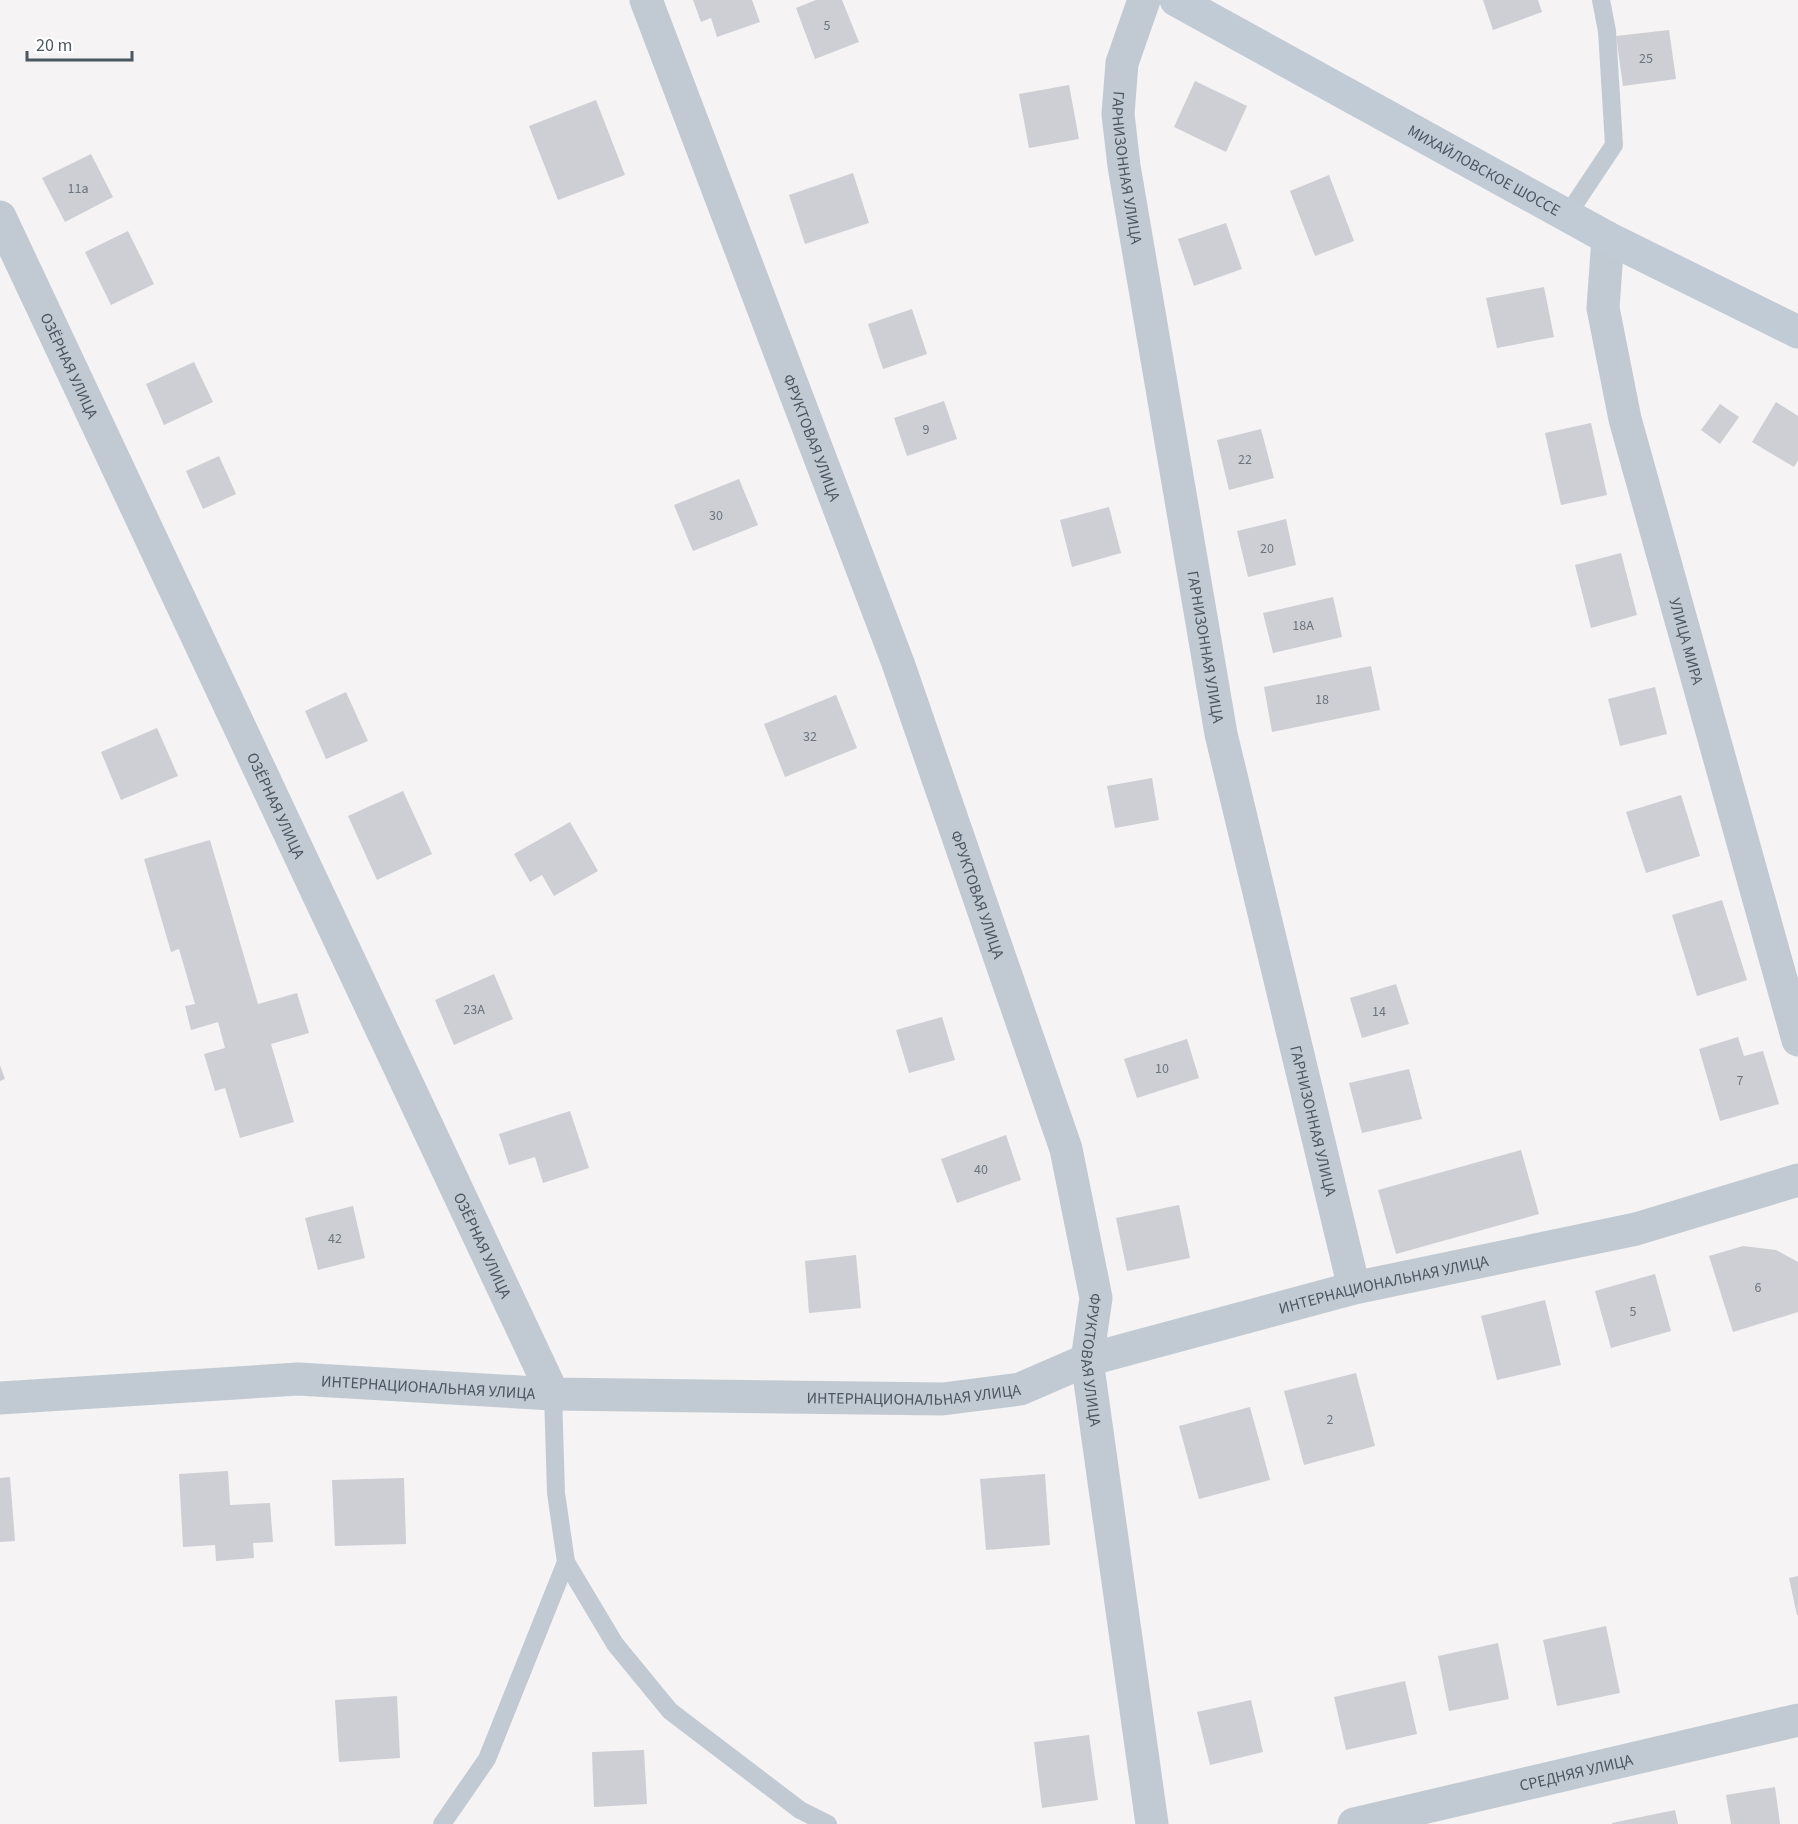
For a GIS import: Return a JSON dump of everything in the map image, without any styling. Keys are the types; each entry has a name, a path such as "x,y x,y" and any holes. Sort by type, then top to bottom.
{"main road":[{"name":"МИХАЙЛОВСКОЕ ШОССЕ","path":"1176,0 1608,238 1798,332"}],"street":[{"name":"ФРУКТОВАЯ УЛИЦА","path":"646,0 898,663 1066,1149 1096,1298 1087,1360 1152,1824"},
{"name":"ГАРНИЗОННАЯ УЛИЦА","path":"1144,0 1122,63 1118,114 1124,166 1221,734 1354,1288"},
{"name":"ОЗЁРНАЯ УЛИЦА","path":"0,217 553,1394"},
{"name":"УЛИЦА МИРА","path":"1608,238 1603,308 1625,419 1798,1040"},
{"name":"ИНТЕРНАЦИОНАЛЬНАЯ УЛИЦА","path":"0,1398 298,1379 553,1394 943,1399 1020,1389 1087,1360 1354,1288 1636,1229 1798,1180"},
{"name":"СРЕДНЯЯ УЛИЦА","path":"1354,1824 1798,1720"}],"lane":[{"path":"1568,214 1614,145 1607,31 1601,0"},
{"path":"553,1394 556,1493 566,1562 615,1644 670,1711 800,1810 828,1824"},
{"path":"442,1824 486,1759 566,1562"}],"building":[{"path":"693,0 752,0 760,22 717,37 711,18 701,22"},
{"path":"816,0 842,0 859,42 815,59 796,8"},
{"path":"1483,0 1538,0 1542,12 1493,30"},
{"path":"1669,30 1676,79 1623,86 1616,36"},
{"path":"1195,81 1247,106 1226,152 1174,127"},
{"path":"1069,85 1079,139 1029,148 1019,94"},
{"path":"596,100 625,175 558,200 529,126"},
{"path":"91,154 113,197 65,222 42,178"},
{"path":"853,173 869,223 805,244 789,195"},
{"path":"1329,175 1354,241 1315,256 1290,191"},
{"path":"1226,223 1242,269 1194,286 1178,239"},
{"path":"128,231 154,284 111,305 85,252"},
{"path":"1544,287 1554,337 1497,348 1486,298"},
{"path":"912,309 927,354 883,369 868,324"},
{"path":"194,362 213,402 164,425 146,384"},
{"path":"944,401 957,439 907,456 894,418"},
{"path":"1776,402 1798,416 1798,460 1794,467 1752,442"},
{"path":"1720,404 1739,417 1720,444 1701,430"},
{"path":"1591,423 1607,495 1561,505 1545,433"},
{"path":"1261,429 1274,478 1229,490 1217,440"},
{"path":"219,456 236,494 203,509 186,471"},
{"path":"739,479 758,525 693,551 674,505"},
{"path":"1109,507 1121,553 1072,567 1060,520"},
{"path":"1286,519 1296,565 1248,577 1237,531"},
{"path":"1621,553 1637,615 1591,628 1575,565"},
{"path":"1333,597 1342,637 1273,653 1263,613"},
{"path":"1371,666 1380,710 1272,732 1264,687"},
{"path":"1655,687 1667,734 1620,746 1608,699"},
{"path":"346,692 368,741 326,759 305,711"},
{"path":"836,695 857,748 785,777 764,724"},
{"path":"157,728 178,776 121,800 101,752"},
{"path":"1152,778 1159,820 1115,828 1107,786"},
{"path":"403,791 432,854 377,880 348,816"},
{"path":"1681,795 1700,856 1646,873 1626,812"},
{"path":"570,822 598,871 554,896 542,875 530,882 514,854"},
{"path":"210,840 258,1004 297,993 309,1033 271,1044 294,1122 240,1138 225,1088 215,1091 204,1054 225,1048 218,1022 191,1030 185,1006 195,1004 179,949 171,952 144,859"},
{"path":"1722,900 1747,980 1697,996 1672,915"},
{"path":"494,974 513,1019 454,1045 435,1000"},
{"path":"1396,984 1409,1024 1362,1038 1350,998"},
{"path":"942,1017 955,1060 909,1073 896,1030"},
{"path":"1738,1037 1744,1056 1763,1051 1779,1104 1720,1121 1699,1049"},
{"path":"1187,1039 1199,1078 1137,1098 1124,1059"},
{"path":"0,1065 5,1079 0,1081"},
{"path":"1409,1069 1422,1119 1362,1133 1349,1083"},
{"path":"570,1111 589,1168 543,1183 535,1157 509,1165 499,1134"},
{"path":"1006,1135 1021,1180 957,1203 941,1159"},
{"path":"1521,1150 1539,1214 1396,1254 1378,1190"},
{"path":"1179,1205 1190,1258 1127,1271 1116,1218"},
{"path":"353,1206 365,1258 318,1270 305,1218"},
{"path":"1743,1246 1776,1250 1798,1262 1798,1312 1733,1332 1709,1256"},
{"path":"856,1255 861,1308 809,1313 805,1261"},
{"path":"1655,1274 1671,1331 1611,1348 1595,1291"},
{"path":"1545,1300 1561,1365 1497,1380 1481,1316"},
{"path":"1356,1373 1375,1446 1304,1465 1284,1391"},
{"path":"1250,1407 1270,1480 1199,1499 1179,1426"},
{"path":"228,1471 230,1505 270,1503 273,1542 253,1543 254,1558 216,1561 215,1545 183,1547 179,1474"},
{"path":"1045,1474 1050,1545 986,1550 980,1479"},
{"path":"10,1477 15,1541 0,1542 0,1478"},
{"path":"404,1478 406,1544 335,1546 332,1480"},
{"path":"1798,1576 1798,1615 1797,1615 1789,1578"},
{"path":"1606,1626 1620,1693 1557,1706 1543,1640"},
{"path":"1498,1643 1509,1699 1449,1711 1438,1656"},
{"path":"1405,1681 1417,1734 1346,1750 1334,1697"},
{"path":"397,1696 400,1758 339,1762 335,1700"},
{"path":"1251,1700 1263,1752 1210,1765 1197,1712"},
{"path":"1089,1735 1098,1800 1042,1808 1034,1742"},
{"path":"644,1750 647,1804 594,1807 592,1752"},
{"path":"1775,1787 1780,1824 1731,1824 1726,1795"},
{"path":"1675,1810 1678,1824 1612,1824 1612,1823"}]}
